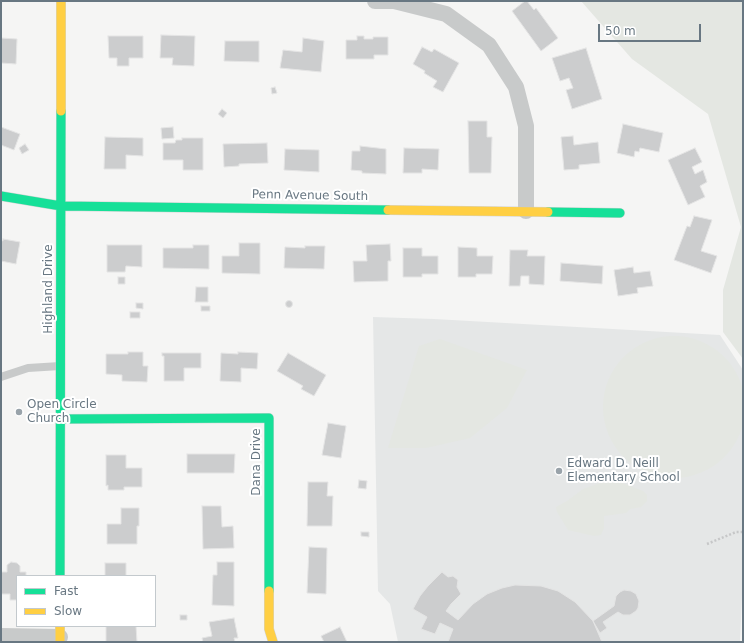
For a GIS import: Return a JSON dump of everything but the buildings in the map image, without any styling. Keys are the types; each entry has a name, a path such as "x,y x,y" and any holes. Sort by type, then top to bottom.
{"street":[{"name":"Highland Drive","path":"60,575 61,1"},
{"path":"375,1 394,1 446,14 489,45 516,87 526,126 526,211"},
{"name":"Penn Avenue South","path":"1,196 61,206 620,213"},
{"name":"Dana Drive","path":"61,419 269,418 269,629 273,642"},
{"path":"1,636 60,635"}],"lane":[{"path":"1,377 28,368 61,366"}],"path":[{"path":"707,544 736,532 743,532"}],"shaded area":[{"path":"581,1 743,1 743,359 723,332 723,290 741,227 708,114 632,59"},
{"name":"Edward D. Neill Elementary School","path":"373,317 720,335 743,370 743,572 740,642 398,642 390,604 378,591"},
{"path":"667,336 681,336 695,339 707,344 719,352 729,362 740,380 744,393 744,421 740,434 729,452 719,462 707,470 695,475 681,478 667,478 653,475 641,470 629,462 619,452 611,440 606,428 603,414 603,400 606,386 611,374 619,362 629,352 641,344 653,339"},
{"path":"440,339 527,370 507,408 470,438 426,448 388,448 419,346"},
{"path":"612,479 643,491 647,495 647,501 641,507 630,509 626,513 604,516 604,528 601,535 594,536 568,530 557,512 556,507 583,489"}],"traffic: fast":[{"path":"60,575 61,111"},
{"path":"1,196 61,206 388,210"},
{"path":"548,212 620,213"},
{"path":"61,419 269,418 269,591"}],"traffic: slow":[{"path":"61,1 61,111"},
{"path":"388,210 548,212"},
{"path":"269,591 269,629 273,642"},
{"path":"60,627 60,642"}],"place":[{"name":"Open Circle Church","path":"19,412"},
{"name":"Edward D. Neill Elementary School","path":"559,471"}]}
